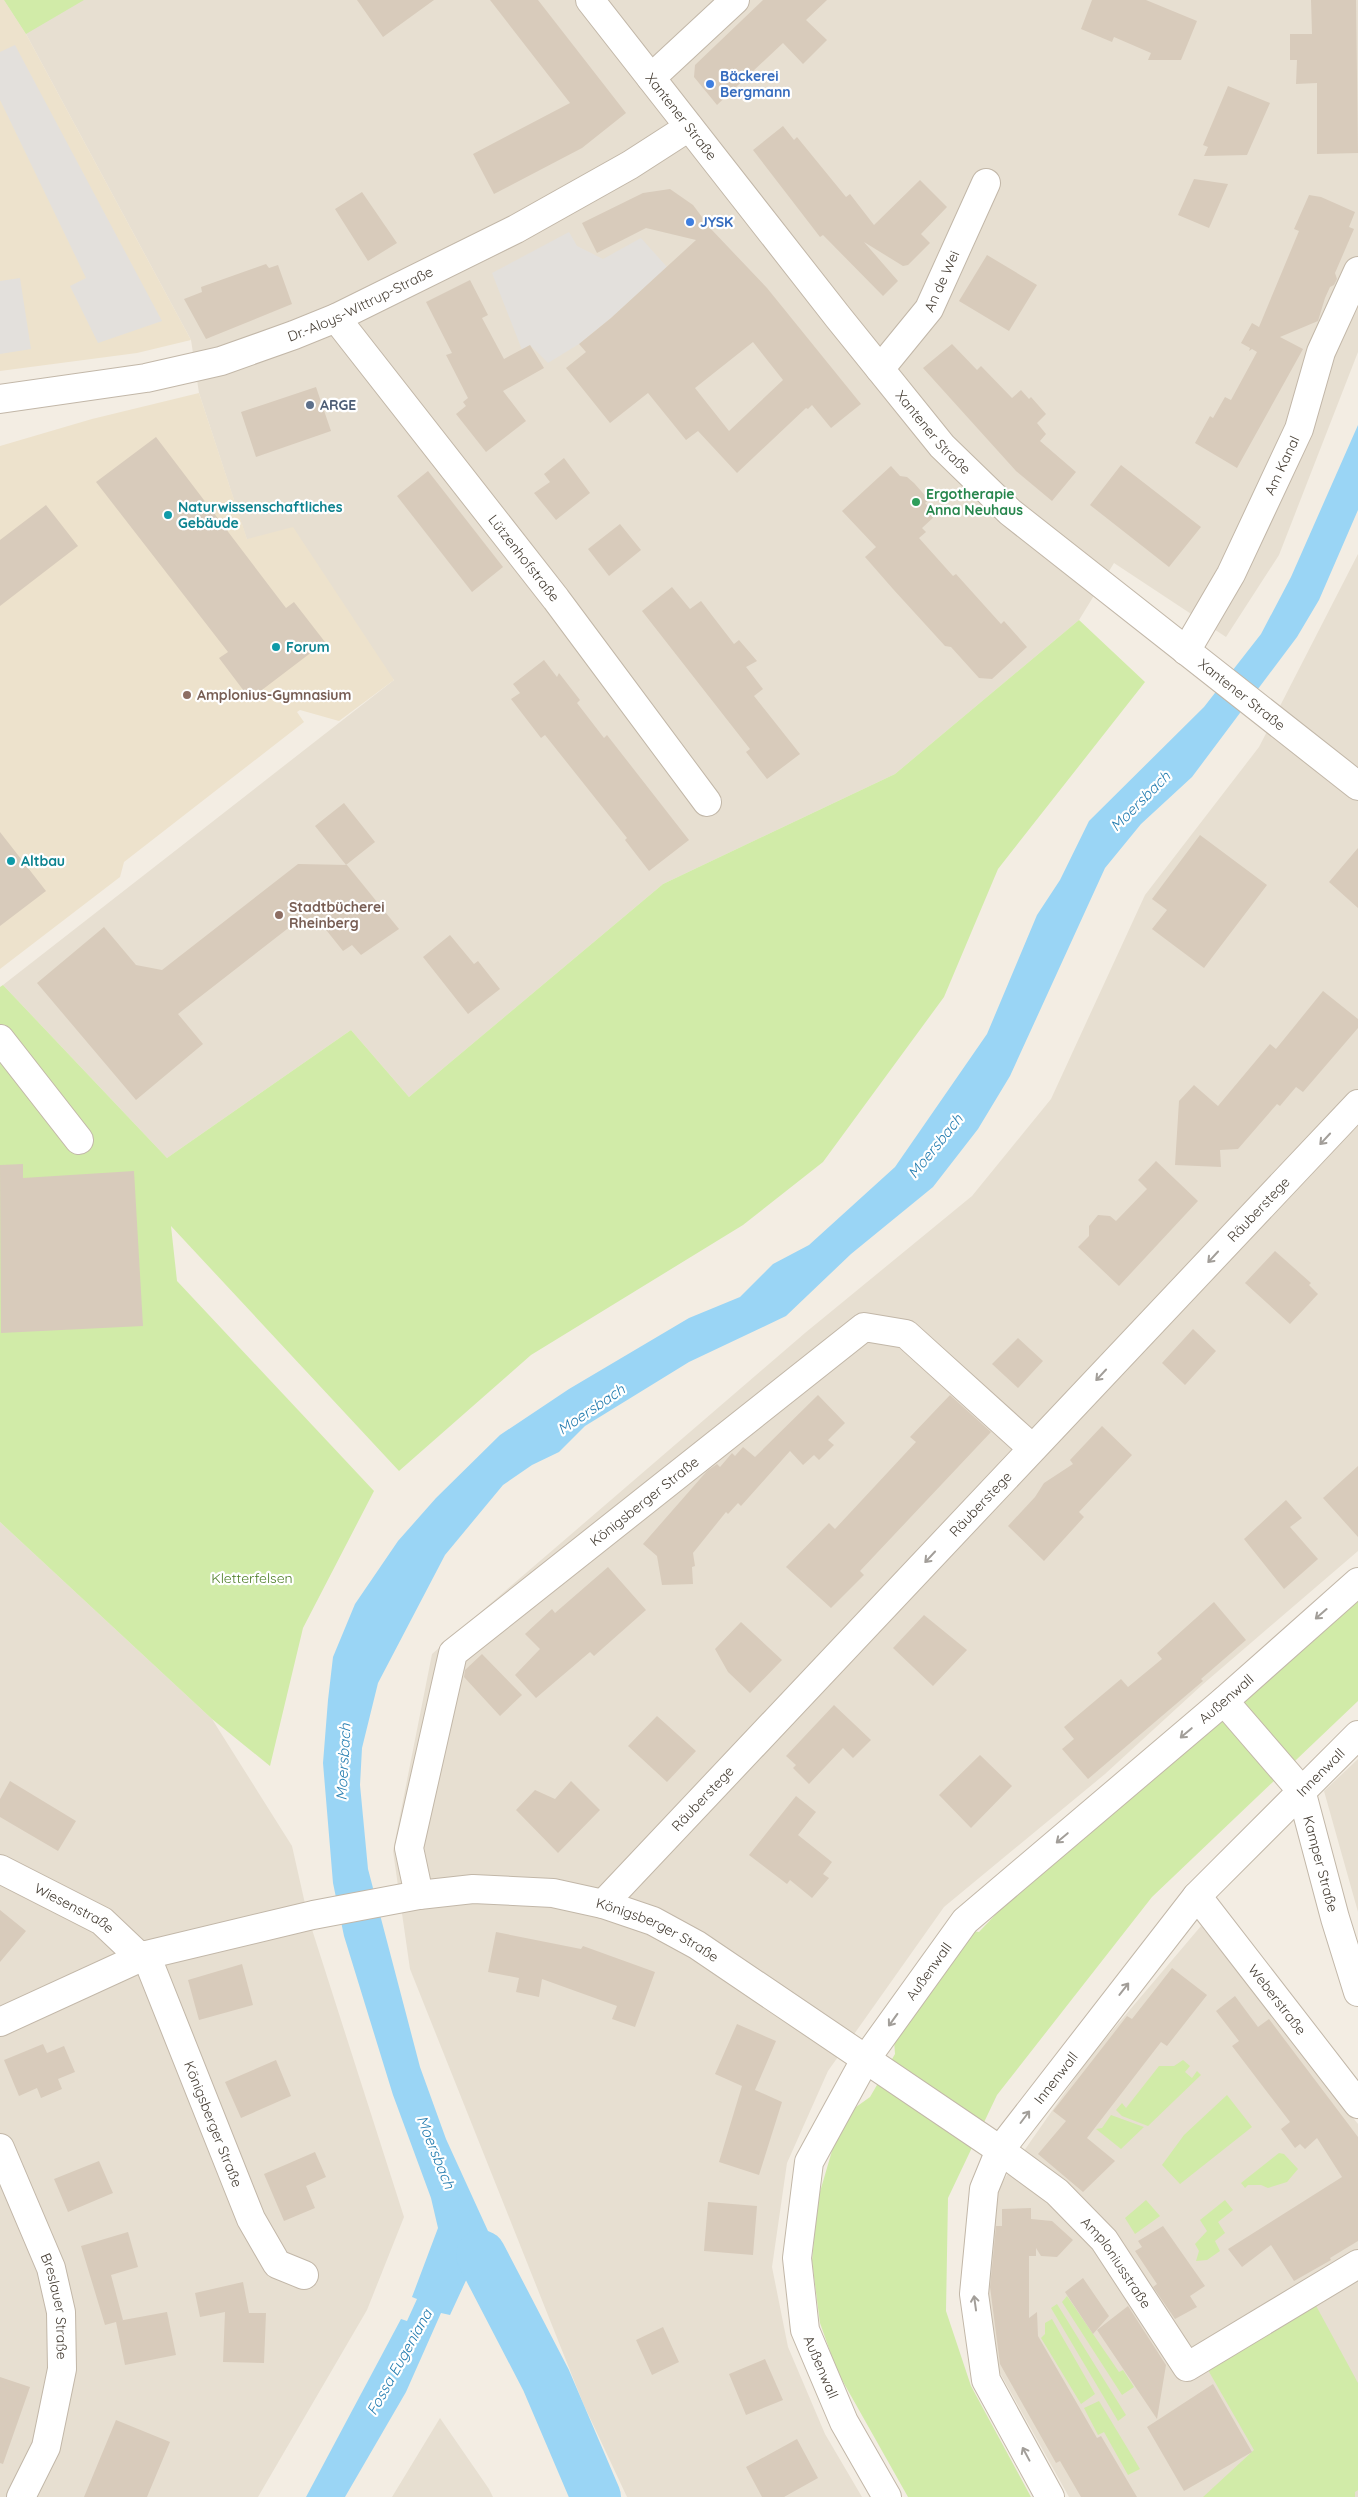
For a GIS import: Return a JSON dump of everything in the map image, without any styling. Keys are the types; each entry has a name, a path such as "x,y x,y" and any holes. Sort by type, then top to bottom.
{"street":[{"name":"Xantener Straße","path":"590,0 942,446 1010,512 1358,786"},
{"path":"651,78 735,0"},
{"name":"Dr.-Aloys-Wittrup-Straße","path":"0,399 146,378 221,361 294,335 336,318 516,229 630,165 689,127"},
{"name":"An de Wei","path":"880,369 929,309 986,184"},
{"name":"Am Kanal","path":"1194,657 1299,429 1321,352 1358,271"},
{"name":"Lützenhofstraße","path":"336,318 556,599 707,802"},
{"path":"0,1039 79,1140"},
{"name":"Räuberstege","path":"603,1904 1358,1104"},
{"name":"Königsberger Straße","path":"418,1895 409,1848 453,1653 864,1327 906,1334 1032,1448"},
{"name":"Außenwall","path":"887,2497 844,2422 805,2330 797,2258 810,2162 865,2060 964,1921 1224,1701 1358,1582"},
{"name":"Kamper Straße","path":"1224,1701 1301,1790 1335,1918 1358,1992"},
{"name":"Innenwall","path":"1050,2497 986,2380 974,2294 984,2189 1000,2150 1197,1896 1358,1735"},
{"name":"Wiesenstraße","path":"0,1869 102,1921 143,1956"},
{"name":"Königsberger Straße","path":"0,2022 143,1956 313,1915 418,1895 473,1889 553,1893 603,1904 653,1921 697,1945 865,2060"},
{"name":"Weberstraße","path":"1197,1896 1358,2104"},
{"name":"Königsberger Straße","path":"143,1956 251,2219 277,2264 304,2275"},
{"name":"Amploniusstraße","path":"865,2060 1000,2150 1057,2192 1104,2240 1187,2367 1358,2264"},
{"name":"Breslauer Straße","path":"0,2148 51,2268 61,2312 62,2369 46,2447 21,2497"}],"shaded area":[{"path":"0,0 4,0 26,34 191,340 137,353 0,371"},
{"path":"4,0 1358,0 1358,352 1279,555 1226,637 1114,563 1079,620 895,774 663,884 409,1097 351,1030 167,1158 3,985 394,680 247,540 199,393 191,340 26,34"},
{"path":"15,45 162,321 98,343 70,286 86,278 0,100 0,52"},
{"path":"569,232 577,246 603,259 641,238 667,267 611,318 579,344 548,363 530,345 522,350 492,273"},
{"path":"20,278 31,349 0,354 0,281"},
{"name":"Amplonius-Gymnasium","path":"199,393 247,539 293,527 394,680 339,721 300,710 297,712 304,722 124,862 120,877 0,969 0,446 92,419"},
{"path":"1358,554 1358,1551 1202,1685 1105,1774 944,1907 828,2071 787,2163 772,2267 788,2347 825,2434 862,2497 627,2497 583,2403 410,1969 393,1851 432,1654 805,1333 972,1196 1051,1099 1145,895 1259,747"},
{"path":"0,1522 212,1719 292,1846 308,1917 404,2217 367,2310 258,2497 0,2497"},
{"path":"1358,1759 1358,1912 1324,1791"},
{"path":"1201,1926 1358,2124 1358,2497 1069,2497 990,2355 987,2294 989,2233 998,2188 1089,2058"},
{"path":"440,2418 489,2489 493,2497 392,2497"}],"green space":[{"path":"4,0 84,0 26,34"},
{"name":"Kletterfelsen","path":"1079,620 1145,682 998,869 944,997 823,1162 743,1225 531,1355 399,1471 171,1226 177,1281 374,1491 303,1628 270,1766 212,1719 0,1522 0,987 3,985 167,1158 351,1030 409,1097 663,884 895,774"},
{"path":"1358,1597 1358,1701 1152,1897 997,2095 948,2198 946,2311 971,2386 1031,2497 908,2497 837,2371 820,2323 812,2261 817,2202 834,2144 856,2107 870,2097 895,2054 894,2040 968,1930 979,1932 1013,1896"},
{"path":"1183,2060 1190,2066 1185,2072 1192,2078 1197,2071 1201,2075 1148,2126 1122,2116 1116,2110 1122,2103 1126,2108 1159,2066 1174,2066"},
{"path":"1227,2095 1252,2127 1180,2184 1162,2165 1184,2135"},
{"path":"1111,2115 1144,2127 1121,2149 1096,2129 1102,2128"},
{"path":"1279,2153 1284,2154 1298,2169 1287,2182 1268,2188 1261,2185 1248,2185 1245,2188 1241,2183"},
{"path":"1146,2200 1160,2216 1135,2234 1125,2218"},
{"path":"1225,2200 1233,2210 1218,2222 1225,2233 1215,2241 1220,2251 1207,2260 1196,2261 1199,2251 1195,2244 1207,2231 1200,2220"},
{"path":"1067,2296 1119,2372 1123,2370 1134,2387 1122,2395 1062,2302"},
{"path":"1314,2302 1358,2383 1358,2490 1355,2492 1355,2497 1203,2497 1254,2450 1208,2370"},
{"path":"1057,2304 1126,2415 1118,2421 1051,2308"},
{"path":"1052,2319 1095,2394 1081,2404 1041,2338 1045,2334 1045,2323"},
{"path":"1099,2401 1140,2469 1128,2475 1104,2432 1098,2435 1084,2408"}],"water":[{"name":"Fossa Eugeniana","path":"1358,425 1358,510 1319,600 1297,637 1192,777 1141,824 1105,868 1010,1076 978,1129 933,1187 851,1254 786,1316 689,1362 585,1426 559,1452 532,1465 503,1485 445,1555 378,1683 362,1748 360,1785 368,1869 420,2067 446,2139 524,2310 500,2322 489,2320 469,2274 450,2315 441,2313 406,2392 345,2497 306,2497 401,2319 407,2321 417,2299 412,2297 438,2228 431,2198 393,2095 344,1936 333,1883 323,1763 333,1657 355,1604 398,1541 436,1498 500,1435 569,1389 689,1318 740,1297 773,1264 809,1245 895,1167 987,1034 1037,915 1060,880 1089,821 1204,707 1261,634 1291,577"}],"building":[{"path":"357,0 434,0 383,37"},
{"path":"490,0 538,0 626,113 582,148 494,194 473,154 570,103"},
{"path":"763,0 827,0 806,20 827,40 803,64 783,43 717,105 694,77 695,65"},
{"path":"1092,0 1146,0 1197,21 1181,60 1148,60 1151,53 1114,37 1112,42 1081,29"},
{"path":"1311,0 1356,0 1358,153 1317,154 1317,83 1296,84 1297,60 1290,60 1290,34 1312,34"},
{"path":"1228,86 1270,103 1247,155 1204,156 1208,147 1203,145"},
{"path":"783,126 794,140 797,137 846,197 850,194 874,225 920,180 947,207 921,234 930,243 908,265 903,266 864,242 898,281 883,296 823,235 820,237 753,150"},
{"path":"1194,179 1228,184 1209,228 1178,215"},
{"path":"670,189 693,205 711,229 767,288 861,404 831,428 812,405 808,409 806,408 737,473 698,431 686,440 648,393 610,423 566,368 586,352 579,344 611,318 696,240 646,228 597,253 582,223 643,193","holes":["753,342 783,380 729,431 695,388"]},
{"path":"362,192 397,243 368,261 335,209"},
{"path":"1309,195 1321,197 1355,212 1349,227 1354,229 1335,273 1337,279 1334,285 1330,287 1325,298 1318,321 1280,337 1303,349 1237,468 1195,443 1210,416 1213,418 1225,397 1231,400 1257,352 1252,349 1249,351 1250,348 1241,343 1252,323 1259,327 1299,231 1294,229"},
{"path":"987,255 1037,285 1009,331 959,301"},
{"path":"266,264 269,268 278,265 292,304 206,339 184,299 202,292 201,287"},
{"path":"470,280 488,315 482,318 504,359 530,345 544,368 503,391 526,421 486,452 456,414 466,406 463,402 468,398 446,355 452,353 426,302"},
{"path":"952,344 977,370 981,366 1012,398 1021,390 1029,399 1031,397 1046,414 1037,423 1046,434 1040,441 1076,472 1052,501 1016,471 923,368"},
{"path":"316,387 331,431 256,457 241,412"},
{"name":"Naturwissenschaftliches Gebäude","path":"156,437 286,608 294,602 325,642 250,699 219,658 228,652 96,482"},
{"path":"564,458 590,493 556,520 534,493 550,482 544,474"},
{"path":"1121,465 1201,527 1169,567 1090,505"},
{"path":"891,466 900,476 907,477 914,483 929,500 925,503 936,515 922,528 926,532 919,538 953,576 956,574 1001,624 1004,621 1027,647 992,679 979,678 951,647 945,646 893,589 865,557 876,547 842,511"},
{"path":"428,471 503,567 472,592 397,496"},
{"path":"46,505 78,546 0,606 0,540"},
{"path":"620,524 641,550 609,576 588,549"},
{"path":"672,587 690,609 701,601 734,644 739,640 757,661 746,667 763,689 754,696 800,754 767,779 746,752 750,749 642,611"},
{"path":"544,660 557,677 559,673 580,700 577,703 604,738 607,735 689,840 649,871 625,840 627,838 545,735 541,738 511,699 520,693 513,684"},
{"path":"344,803 375,842 346,865 315,826"},
{"name":"Altbau","path":"0,832 46,891 0,926"},
{"path":"1200,835 1267,885 1204,968 1152,929 1167,910 1152,899"},
{"path":"1358,848 1358,908 1329,882"},
{"path":"298,864 347,865 399,929 361,955 352,945 343,951 315,916 295,930 291,926 178,1014 203,1044 136,1100 37,983 104,927 136,965 162,970"},
{"path":"450,935 474,964 478,961 500,989 468,1014 423,957"},
{"path":"1323,991 1358,1019 1358,1028 1303,1092 1296,1087 1280,1106 1277,1104 1238,1149 1220,1150 1221,1167 1175,1165 1179,1101 1194,1085 1218,1106 1270,1044 1276,1049"},
{"path":"1156,1161 1198,1201 1119,1286 1078,1247 1089,1236 1089,1226 1098,1215 1110,1216 1116,1221 1147,1189 1138,1180"},
{"path":"23,1164 23,1178 134,1171 143,1326 1,1333 0,1165"},
{"path":"1275,1251 1311,1283 1309,1285 1318,1294 1290,1324 1245,1283"},
{"path":"1193,1329 1216,1351 1185,1385 1162,1363"},
{"path":"1018,1338 1043,1361 1018,1388 992,1364"},
{"path":"818,1395 845,1423 828,1440 834,1445 819,1460 814,1455 803,1465 790,1451 741,1506 738,1503 728,1514 726,1512 693,1553 695,1566 692,1567 693,1584 662,1585 657,1556 643,1544 707,1471 717,1464 720,1467 732,1453 735,1456 743,1447 755,1457"},
{"path":"950,1395 991,1432 860,1571 864,1575 831,1608 786,1567 829,1523 835,1529 916,1442 910,1437"},
{"path":"1102,1426 1132,1455 1079,1512 1084,1517 1044,1561 1008,1526 1035,1497 1044,1483 1073,1464 1070,1460"},
{"path":"1358,1466 1358,1537 1323,1498"},
{"path":"1286,1500 1302,1518 1290,1527 1318,1559 1284,1589 1244,1539"},
{"path":"608,1567 646,1610 594,1656 590,1652 536,1698 515,1675 540,1649 525,1634 552,1609 555,1613"},
{"path":"1214,1602 1246,1640 1201,1679 1203,1681 1088,1779 1062,1749 1074,1739 1064,1727 1121,1679 1128,1687 1162,1659 1157,1653"},
{"path":"924,1615 967,1650 933,1686 893,1648"},
{"path":"741,1622 782,1660 750,1693 728,1672 715,1649"},
{"path":"482,1654 522,1695 500,1716 464,1677 465,1670"},
{"path":"834,1705 871,1740 853,1758 843,1748 809,1784 793,1768 796,1765 786,1756"},
{"path":"657,1716 696,1751 667,1782 628,1746"},
{"path":"980,1755 1012,1786 971,1828 939,1795"},
{"path":"10,1781 76,1821 58,1851 0,1817 0,1799"},
{"path":"571,1781 600,1810 558,1853 516,1810 535,1790 555,1799"},
{"path":"796,1796 816,1812 798,1835 832,1862 823,1874 829,1878 812,1898 790,1880 787,1884 749,1855"},
{"path":"0,1910 26,1931 0,1962"},
{"path":"496,1932 581,1949 583,1946 655,1972 635,2027 612,2019 617,2006 542,1979 539,1997 516,1992 519,1978 488,1972"},
{"path":"242,1964 253,2005 199,2020 188,1980"},
{"path":"1172,1968 1207,1995 1167,2046 1161,2042 1087,2138 1115,2161 1083,2192 1038,2154 1066,2121 1053,2111 1127,2016 1132,2019"},
{"path":"1235,1996 1258,2027 1269,2019 1358,2137 1358,2241 1330,2258 1331,2260 1294,2281 1271,2245 1242,2267 1228,2249 1342,2177 1317,2138 1305,2149 1300,2144 1295,2148 1281,2129 1290,2122 1232,2046 1239,2041 1216,2011"},
{"path":"737,2024 776,2041 755,2090 782,2102 759,2175 719,2162 742,2086 715,2074"},
{"path":"43,2044 47,2053 64,2046 75,2072 58,2079 62,2089 41,2098 37,2088 19,2096 4,2060"},
{"path":"276,2060 291,2096 241,2118 225,2082"},
{"path":"315,2152 326,2177 306,2186 315,2208 284,2221 264,2174"},
{"path":"99,2161 113,2193 68,2212 54,2179"},
{"path":"708,2202 757,2206 753,2255 704,2251"},
{"path":"1031,2208 1031,2219 1052,2221 1073,2240 1057,2257 1041,2256 1036,2248 1036,2256 1029,2256 1029,2318 1037,2312 1038,2336 1097,2438 1101,2436 1137,2497 1081,2497 1060,2461 1056,2463 1000,2364 990,2287 996,2226 1002,2226 1002,2209"},
{"path":"1163,2226 1205,2286 1190,2296 1197,2307 1175,2319 1153,2287 1157,2284 1135,2251 1142,2247 1138,2241"},
{"path":"128,2232 138,2267 111,2275 123,2320 118,2321 167,2312 176,2355 125,2365 116,2322 105,2325 81,2246"},
{"path":"1083,2278 1109,2316 1093,2334 1065,2292"},
{"path":"243,2282 249,2313 266,2313 264,2363 223,2362 225,2312 200,2317 195,2293"},
{"path":"1128,2306 1166,2365 1157,2419 1097,2330"},
{"path":"663,2327 679,2362 652,2375 636,2340"},
{"path":"765,2359 783,2400 746,2415 729,2374"},
{"path":"0,2377 30,2387 3,2464 0,2463"},
{"path":"1213,2384 1252,2452 1184,2491 1147,2427"},
{"path":"116,2420 170,2442 147,2497 84,2497"},
{"path":"797,2439 818,2478 784,2497 762,2497 746,2467"}],"waterway":[{"name":"Moersbach","path":"481,2255 546,2380 596,2497"}],"place":[{"name":"Bäckerei Bergmann","path":"710,84"},
{"name":"JYSK","path":"690,222"},
{"name":"ARGE","path":"310,405"},
{"name":"Ergotherapie Anna Neuhaus","path":"916,502"},
{"name":"Naturwissenschaftliches Gebäude","path":"168,515"},
{"name":"Forum","path":"276,647"},
{"name":"Amplonius-Gymnasium","path":"187,695"},
{"name":"Altbau","path":"11,861"},
{"name":"Stadtbücherei Rheinberg","path":"279,915"}]}
